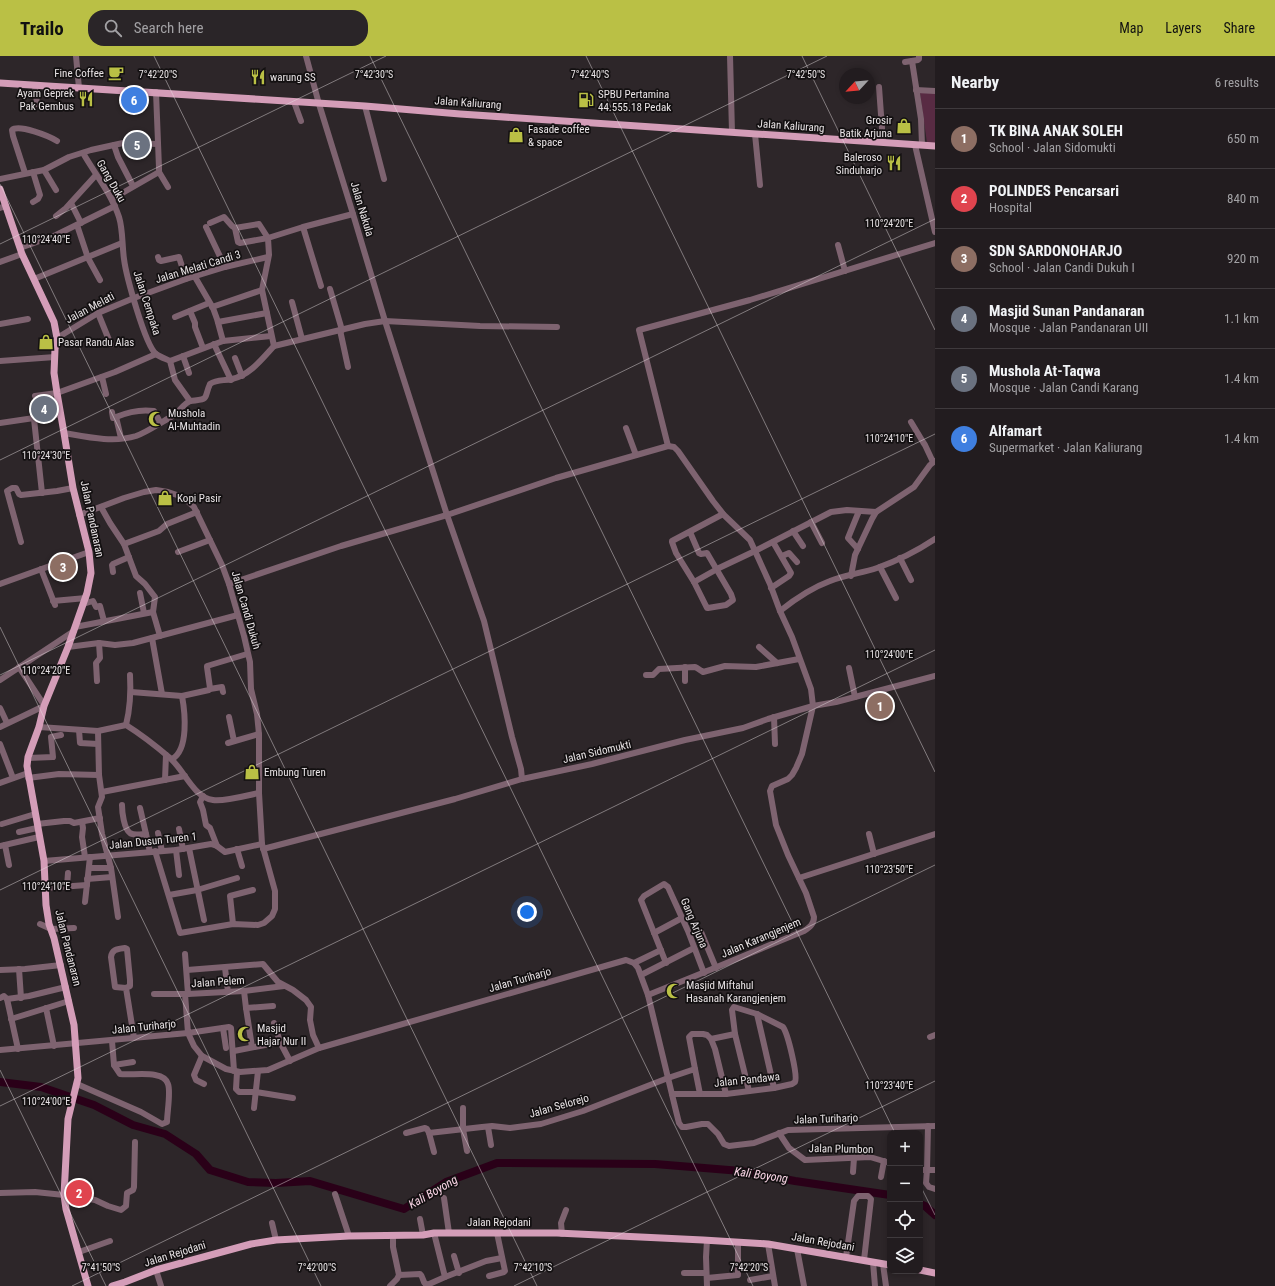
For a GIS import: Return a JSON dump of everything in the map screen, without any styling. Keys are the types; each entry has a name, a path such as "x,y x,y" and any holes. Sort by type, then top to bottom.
{"main road":[{"name":"Jalan Kaliurang","path":"0,83 365,106 457,114 935,146"},
{"name":"Jalan Pandanaran","path":"1,193 3,207 21,251 54,322 57,338 54,373 73,488 89,552 91,573 75,629 43,704 39,727 28,758 27,766 44,861 46,905 74,1025 78,1071 76,1087 68,1119 64,1195 66,1209 88,1286"},
{"name":"Jalan Rejodani","path":"112,1286 126,1284 156,1270 251,1244 276,1240 348,1236 423,1235 434,1233 556,1234 768,1244 887,1265"},
{"path":"923,1271 935,1273"}],"street":[{"path":"76,56 79,88"},
{"name":"Jalan Nakula","path":"306,56 319,104 385,321 447,514 484,621 521,769 522,779"},
{"path":"730,56 732,132"},
{"path":"905,62 918,60 919,56"},
{"path":"912,61 921,119 918,145 935,232"},
{"path":"35,85 37,104"},
{"path":"879,87 883,142"},
{"path":"916,90 935,91"},
{"path":"156,92 160,172 168,187"},
{"path":"294,102 301,122"},
{"path":"365,106 384,179"},
{"path":"25,173 12,136 12,130 19,128 50,136 57,141"},
{"path":"755,134 760,185"},
{"path":"0,179 44,170 83,153 123,143 158,144"},
{"path":"114,145 118,157 134,186"},
{"name":"Gang Duku","path":"83,153 112,198 122,225 122,243"},
{"path":"44,170 56,190"},
{"path":"33,172 40,196 33,202"},
{"path":"112,198 160,172"},
{"path":"56,216 71,203 96,175"},
{"path":"71,203 79,224 88,258 100,280"},
{"path":"0,262 115,206"},
{"path":"225,267 208,225 224,217 235,228 238,242 240,243 268,238 353,214"},
{"path":"235,228 259,224 268,238 269,253 262,290 274,346"},
{"path":"303,227 321,286"},
{"path":"34,279 122,243"},
{"name":"Jalan Cempaka","path":"122,243 126,272 145,334 156,354"},
{"path":"668,446 639,330 750,300 935,243"},
{"path":"837,246 844,271"},
{"path":"158,257 161,261 179,257 186,279"},
{"name":"Jalan Melati Candi 3","path":"134,298 186,279 225,267 268,257"},
{"path":"195,277 211,305 218,322 223,341"},
{"path":"330,289 341,330 348,367"},
{"path":"175,317 190,311 262,290"},
{"name":"Jalan Melati","path":"57,338 98,313 134,298"},
{"path":"292,302 302,339"},
{"path":"190,311 195,323 194,327 203,348"},
{"path":"98,313 111,345"},
{"path":"218,322 267,313"},
{"path":"0,324 28,319"},
{"path":"64,433 99,438 136,436 176,414 187,402 204,399 207,396 210,384 215,381 231,380 242,376 255,366 274,346 341,330 385,321 557,328"},
{"path":"35,396 57,393 102,377 156,354 170,361 223,341 271,336"},
{"path":"214,344 231,380"},
{"path":"183,356 189,373"},
{"path":"0,361 55,357"},
{"path":"235,358 242,376"},
{"path":"170,361 175,380 190,401"},
{"path":"102,377 106,394"},
{"path":"112,412 113,418 128,413 146,410 154,411 160,422"},
{"path":"0,423 61,414"},
{"path":"116,417 121,438"},
{"path":"34,418 42,493"},
{"path":"851,576 855,555 876,512 914,487 921,476 934,462 911,422"},
{"path":"626,428 636,455"},
{"path":"229,584 341,546 447,514 556,478 668,446 674,447 723,514 746,535 756,551 792,637 811,689 813,706 802,754 792,775 788,779 772,786 770,791 776,825 799,878 935,834"},
{"path":"0,493 14,488 16,488 19,494 21,494 42,493 73,488"},
{"name":"Jalan Candi Dukuh","path":"79,515 144,492 156,490 172,492 183,496 194,507 210,540 229,584 244,636 250,662 250,689 257,714 259,734 259,793 262,846 275,892 275,909 272,916 264,923 258,925 234,924 180,933 169,895"},
{"path":"7,491 21,542"},
{"path":"101,507 124,544 136,576 145,584 154,597 153,612 160,636"},
{"path":"694,582 831,512 847,510 876,512"},
{"path":"858,549 848,538 859,511"},
{"path":"124,544 159,531 170,522 197,512"},
{"path":"690,532 700,554 707,553 733,598 732,602 707,608 694,582 676,554 672,542 690,532 723,514"},
{"path":"811,522 822,543"},
{"path":"793,531 803,546"},
{"path":"780,611 808,591 829,581 880,567 935,539"},
{"path":"178,552 210,540"},
{"path":"771,588 791,573 773,542"},
{"path":"0,584 89,552"},
{"path":"782,556 789,553 797,562"},
{"path":"113,572 113,564 129,557"},
{"path":"900,558 911,580"},
{"path":"880,567 896,598"},
{"path":"41,569 54,603 93,601 96,607 100,606 104,621"},
{"path":"140,593 144,613"},
{"path":"0,680 75,629 104,621 153,612"},
{"path":"68,647 133,643 238,615"},
{"path":"152,638 162,694"},
{"path":"97,681 96,663 100,658 99,644"},
{"path":"759,647 777,663"},
{"path":"210,689 206,668 207,666 247,654"},
{"path":"646,675 653,674 659,669 685,667 697,668 703,672 725,666 756,667 800,659"},
{"path":"685,667 685,681"},
{"path":"0,727 43,704 19,668"},
{"path":"848,668 855,697"},
{"path":"126,725 129,714 131,692 130,675"},
{"name":"Jalan Sidomukti","path":"262,846 455,799 522,779 592,764 685,740 743,728 813,706 836,702 935,676"},
{"path":"131,692 182,696 222,687 224,692"},
{"path":"172,759 180,750 183,742 184,725 182,696"},
{"path":"0,708 7,723"},
{"path":"229,717 231,742 259,734"},
{"path":"774,717 775,744"},
{"path":"39,727 98,731 126,725 148,739 172,759 203,796 214,801 259,793"},
{"path":"79,730 80,743 98,744"},
{"path":"98,731 99,775 102,792 102,797 98,806 107,855 111,868 118,916"},
{"path":"28,758 53,757 51,737 61,735"},
{"path":"0,744 14,778"},
{"path":"165,780 166,755"},
{"path":"0,783 14,778 28,776 59,774 99,775"},
{"path":"102,792 185,776"},
{"path":"203,796 200,802 203,810 203,826 210,828 217,846"},
{"path":"122,805 122,813 128,831 133,834 146,834"},
{"path":"140,808 146,834 156,851 169,895 197,890 237,878"},
{"path":"2,824 35,814"},
{"path":"19,832 37,826 64,821 74,823 100,818"},
{"path":"82,822 82,837 89,868 85,902"},
{"path":"179,829 183,849 197,890 204,920"},
{"path":"156,851 158,833"},
{"path":"869,834 874,854"},
{"path":"8,865 2,844 39,837"},
{"name":"Jalan Dusun Turen 1","path":"44,861 183,849 211,844 217,846 225,852 262,846"},
{"path":"179,875 183,849"},
{"path":"237,849 242,866"},
{"path":"89,868 111,868"},
{"path":"67,886 68,873"},
{"path":"45,888 67,886 112,877"},
{"name":"Jalan Karangjenjem","path":"648,995 804,931 812,925 814,917 799,878"},
{"name":"Gang Arjuna","path":"654,933 641,900 644,896 666,884 682,918 704,973"},
{"path":"234,924 230,896 253,890"},
{"path":"666,962 654,933 682,918"},
{"path":"40,924 51,929 74,928"},
{"path":"700,932 716,968"},
{"path":"641,975 694,948"},
{"path":"116,949 126,949 130,983 130,986 126,988 115,987 111,953 116,949"},
{"path":"634,963 661,950"},
{"path":"185,954 187,970 188,1033 231,1028 237,1091 256,1092 293,1098"},
{"name":"Jalan Turiharjo","path":"0,1050 188,1033 194,1046 202,1056 226,1069 235,1071 268,1070 319,1048 626,960 634,963 641,975 648,995 679,1123 682,1127 686,1128 708,1124 718,1134 724,1144 729,1146 754,1143 788,1130 935,1126"},
{"path":"187,970 263,964 278,982 293,990 306,1000 310,1007 310,1020 313,1035 319,1048"},
{"path":"0,970 61,965"},
{"path":"225,968 228,992"},
{"path":"19,969 20,998"},
{"name":"Jalan Pelem","path":"154,994 228,992 284,986"},
{"path":"0,998 4,996 7,999 20,998 66,987"},
{"path":"126,988 134,1038"},
{"path":"244,991 252,1047"},
{"path":"7,999 18,1049"},
{"path":"11,1019 69,1001"},
{"path":"246,1008 273,1006"},
{"path":"46,1008 54,1046"},
{"path":"749,1091 736,1034 733,1008 757,1014 774,1088"},
{"name":"Jalan Pandawa","path":"672,1094 726,1094 774,1088 795,1082 796,1077 785,1030 782,1026 757,1014"},
{"path":"274,1023 280,1042 290,1061"},
{"path":"223,1028 226,1048"},
{"path":"700,1094 689,1037 692,1034 707,1035 710,1039 715,1049 726,1094"},
{"path":"710,1039 736,1034"},
{"path":"76,1087 141,1112 162,1124 167,1122 169,1086 166,1079 157,1075 120,1074 114,1065 112,1041"},
{"path":"234,1051 280,1042"},
{"path":"202,1056 194,1075 196,1080 204,1084"},
{"path":"114,1065 134,1062"},
{"name":"Jalan Selorejo","path":"406,1133 425,1128 427,1129 428,1133 488,1127 510,1128 541,1124 695,1069"},
{"path":"254,1108 258,1070"},
{"path":"463,1108 463,1129 467,1151"},
{"path":"928,1126 928,1170 926,1184 930,1188 935,1189"},
{"path":"488,1127 491,1145"},
{"path":"428,1133 434,1152"},
{"name":"Jalan Plumbon","path":"779,1133 789,1148 805,1160 870,1157 887,1162"},
{"path":"0,1193 35,1192 64,1195 95,1200 119,1210 127,1205 127,1193 133,1190 134,1187 135,1142"},
{"path":"853,1172 854,1158"},
{"path":"881,1177 887,1162"},
{"path":"923,1170 935,1170"},
{"path":"335,1194 348,1236"},
{"path":"846,1258 854,1200 858,1196 868,1196 871,1199 864,1260"},
{"path":"444,1198 449,1233"},
{"path":"556,1234 566,1210"},
{"path":"420,1219 423,1235"},
{"path":"272,1223 276,1240"},
{"path":"434,1233 445,1277"},
{"path":"489,1276 505,1272 497,1233"},
{"path":"390,1286 399,1275 393,1248 393,1235"},
{"path":"707,1240 707,1286"},
{"path":"79,1252 110,1241"},
{"path":"684,1273 738,1275 738,1242"},
{"path":"768,1244 775,1286"},
{"path":"797,1249 803,1286"},
{"path":"454,1256 459,1273"},
{"path":"399,1275 420,1274 427,1285 486,1262 502,1258"},
{"path":"873,1262 876,1286"},
{"path":"886,1286 887,1265"},
{"path":"156,1270 161,1286"},
{"path":"750,1280 773,1276"}],"shaded area":[{"path":"920,93 935,93 935,144 927,143"}],"waterway":[{"name":"Kali Boyong","path":"0,1082 41,1087 94,1105 133,1125 165,1134 196,1154 210,1170 248,1182 276,1183 310,1181 404,1209 446,1182 497,1163 655,1164 741,1171 795,1181 887,1195"},
{"name":"Kali Boyong","path":"923,1205 935,1215"}],"place":[{"name":"Fine Coffee","path":"116,73"},
{"name":"warung SS","path":"258,77"},
{"name":"Ayam Geprek Pak Gembus","path":"86,99"},
{"name":"Alfamart","path":"134,100"},
{"name":"SPBU Pertamina 44.555.18 Pedak","path":"586,100"},
{"name":"Grosir Batik Arjuna","path":"904,126"},
{"name":"Fasade coffee & space","path":"516,135"},
{"name":"Mushola At-Taqwa","path":"137,145"},
{"name":"Baleroso Sinduharjo","path":"894,163"},
{"name":"Pasar Randu Alas","path":"46,342"},
{"name":"Masjid Sunan Pandanaran","path":"44,409"},
{"name":"Mushola Al-Muhtadin","path":"156,419"},
{"name":"Kopi Pasir","path":"165,498"},
{"name":"SDN SARDONOHARJO","path":"63,567"},
{"name":"TK BINA ANAK SOLEH","path":"880,706"},
{"name":"Embung Turen","path":"252,772"},
{"name":"Masjid Miftahul Hasanah Karangjenjem","path":"674,991"},
{"name":"Masjid Hajar Nur II","path":"245,1034"},
{"name":"POLINDES Pencarsari","path":"79,1193"}]}
